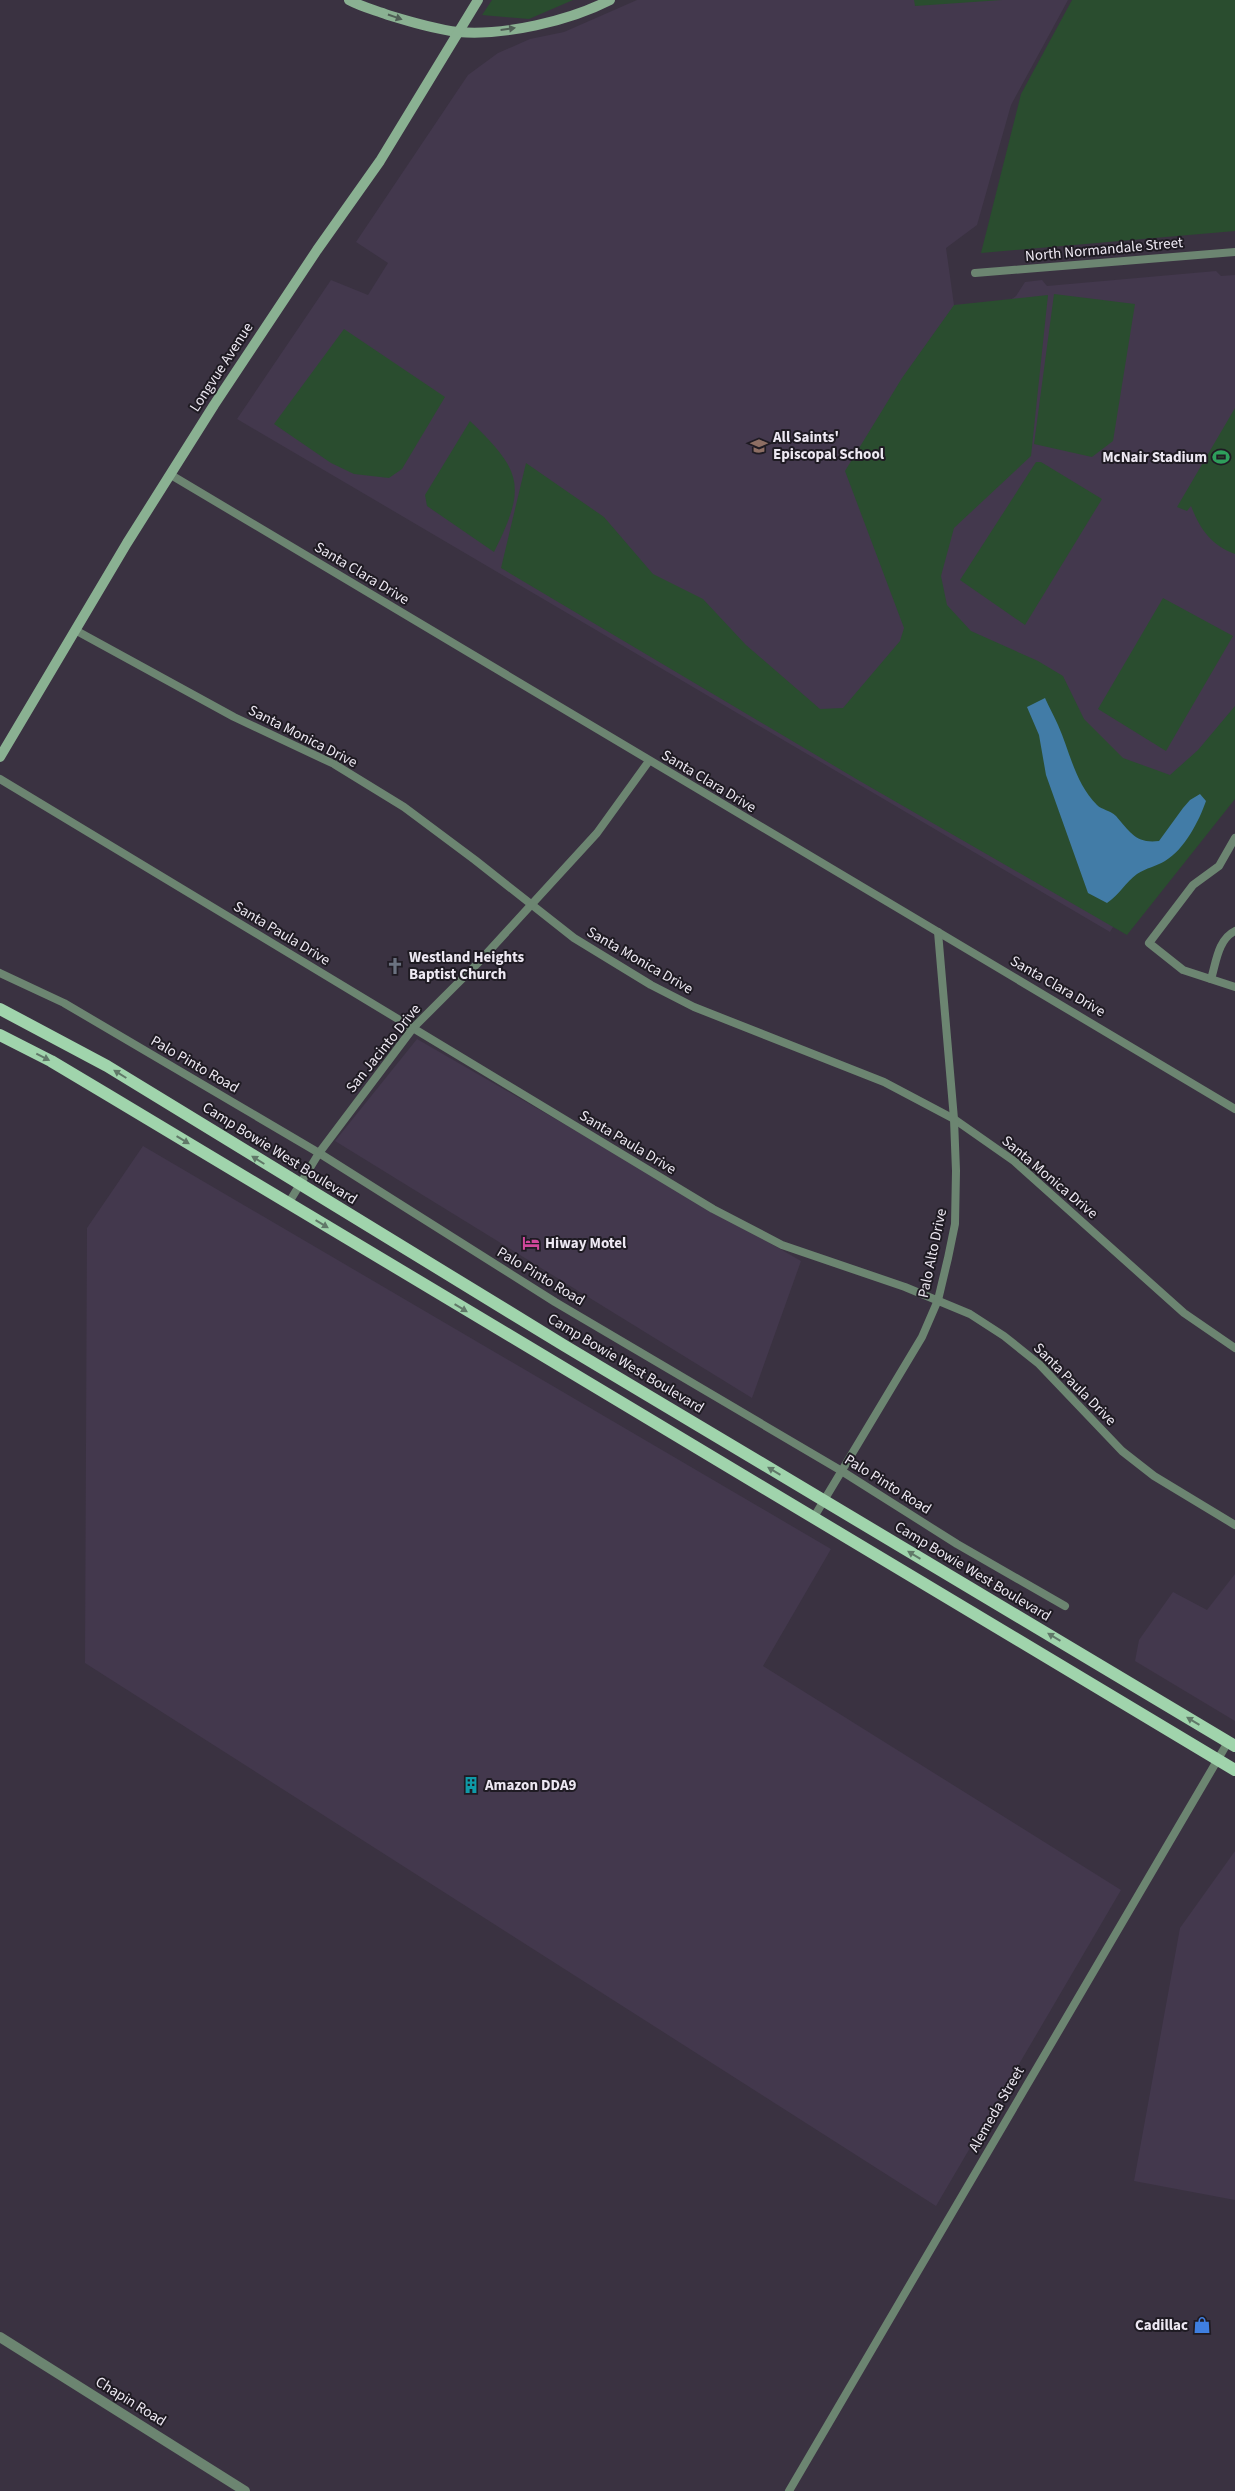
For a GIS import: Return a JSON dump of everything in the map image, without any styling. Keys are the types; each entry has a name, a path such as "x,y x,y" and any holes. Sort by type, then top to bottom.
{"main road":[{"path":"349,0 410,22 460,32 502,30 534,25 562,18 610,0"},
{"name":"Longvue Avenue","path":"0,758 75,630 214,405 317,250 380,161 478,0"},
{"name":"Camp Bowie West Boulevard","path":"0,1009 107,1066 565,1346 1232,1744"},
{"path":"0,1035 51,1061 553,1364 814,1517 1235,1770"},
{"path":"553,1364 565,1346"}],"street":[{"name":"North Normandale Street","path":"975,273 1235,252"},
{"name":"Santa Clara Drive","path":"171,475 1235,1108"},
{"name":"Santa Monica Drive","path":"75,630 234,717 334,764 404,807 574,938 655,988 694,1007 884,1082 954,1119 1014,1161 1184,1313 1235,1348"},
{"name":"San Jacinto Drive","path":"288,1204 319,1153 413,1028 477,964 597,833 649,761"},
{"name":"Santa Paula Drive","path":"0,779 713,1209 782,1245 938,1300 970,1314 1004,1336 1039,1364 1122,1451 1154,1476 1235,1525"},
{"path":"1235,838 1219,866 1193,885 1149,943 1183,970 1235,987"},
{"path":"1211,979 1220,948 1228,934 1235,931"},
{"name":"Palo Alto Drive","path":"814,1517 840,1470 922,1337 938,1300 955,1224 957,1201 954,1119 938,932"},
{"name":"Palo Pinto Road","path":"0,973 64,1003 319,1153 555,1302 840,1470 958,1544 1066,1606"},
{"name":"Alemeda Street","path":"788,2491 1218,1760 1232,1744"},
{"name":"Chapin Road","path":"0,2337 245,2491"}],"shaded area":[{"name":"All Saints' Episcopal School","path":"637,0 1068,0 1011,105 977,225 946,248 954,305 1009,301 1016,296 1025,282 1042,280 1047,286 1216,271 1221,276 1235,275 1235,743 1145,873 1110,932 237,419 331,280 368,295 388,263 356,242 468,75 498,53 530,39 564,32"},
{"path":"417,1039 801,1261 752,1398 335,1141"},
{"path":"143,1146 831,1549 763,1666 1121,1890 936,2206 85,1663 87,1228"},
{"path":"1235,1574 1235,1721 1135,1661 1139,1640 1173,1592 1207,1610"},
{"path":"1235,1851 1235,2200 1134,2181 1180,1928"}],"green space":[{"path":"492,0 573,0 529,19 482,15"},
{"path":"914,0 1002,0 915,6"},
{"path":"1072,0 1235,0 1235,231 981,253 1021,94"},
{"path":"1054,294 1135,304 1113,441 1092,457 1034,444"},
{"path":"1048,295 1031,456 954,528 941,576 947,605 971,631 1038,661 1063,676 1084,719 1123,758 1170,775 1198,750 1235,706 1235,799 1127,935 858,780 501,568 526,463 604,517 653,574 703,599 746,645 820,709 843,708 900,641 904,628 845,471 902,378 954,305"},
{"path":"344,329 445,397 402,469 389,478 354,474 331,463 274,424"},
{"name":"McNair Stadium","path":"1235,408 1235,554 1219,546 1207,535 1198,522 1191,506 1187,511 1177,507"},
{"path":"470,421 500,453 509,467 514,481 515,495 511,511 494,552 427,506 425,495"},
{"path":"1036,462 1041,462 1102,499 1025,625 960,580"},
{"path":"1163,598 1233,636 1166,751 1098,709"}],"water":[{"path":"1045,698 1083,787 1097,805 1114,814 1134,836 1145,841 1159,841 1190,800 1200,794 1206,801 1195,826 1179,849 1165,861 1137,874 1107,903 1088,893 1046,775 1039,735 1027,707"}],"place":[{"name":"All Saints' Episcopal School","path":"759,446"},
{"name":"McNair Stadium","path":"1221,457"},
{"name":"Westland Heights Baptist Church","path":"395,966"},
{"name":"Hiway Motel","path":"531,1243"},
{"name":"Amazon DDA9","path":"471,1785"},
{"name":"Cadillac","path":"1202,2325"}]}
